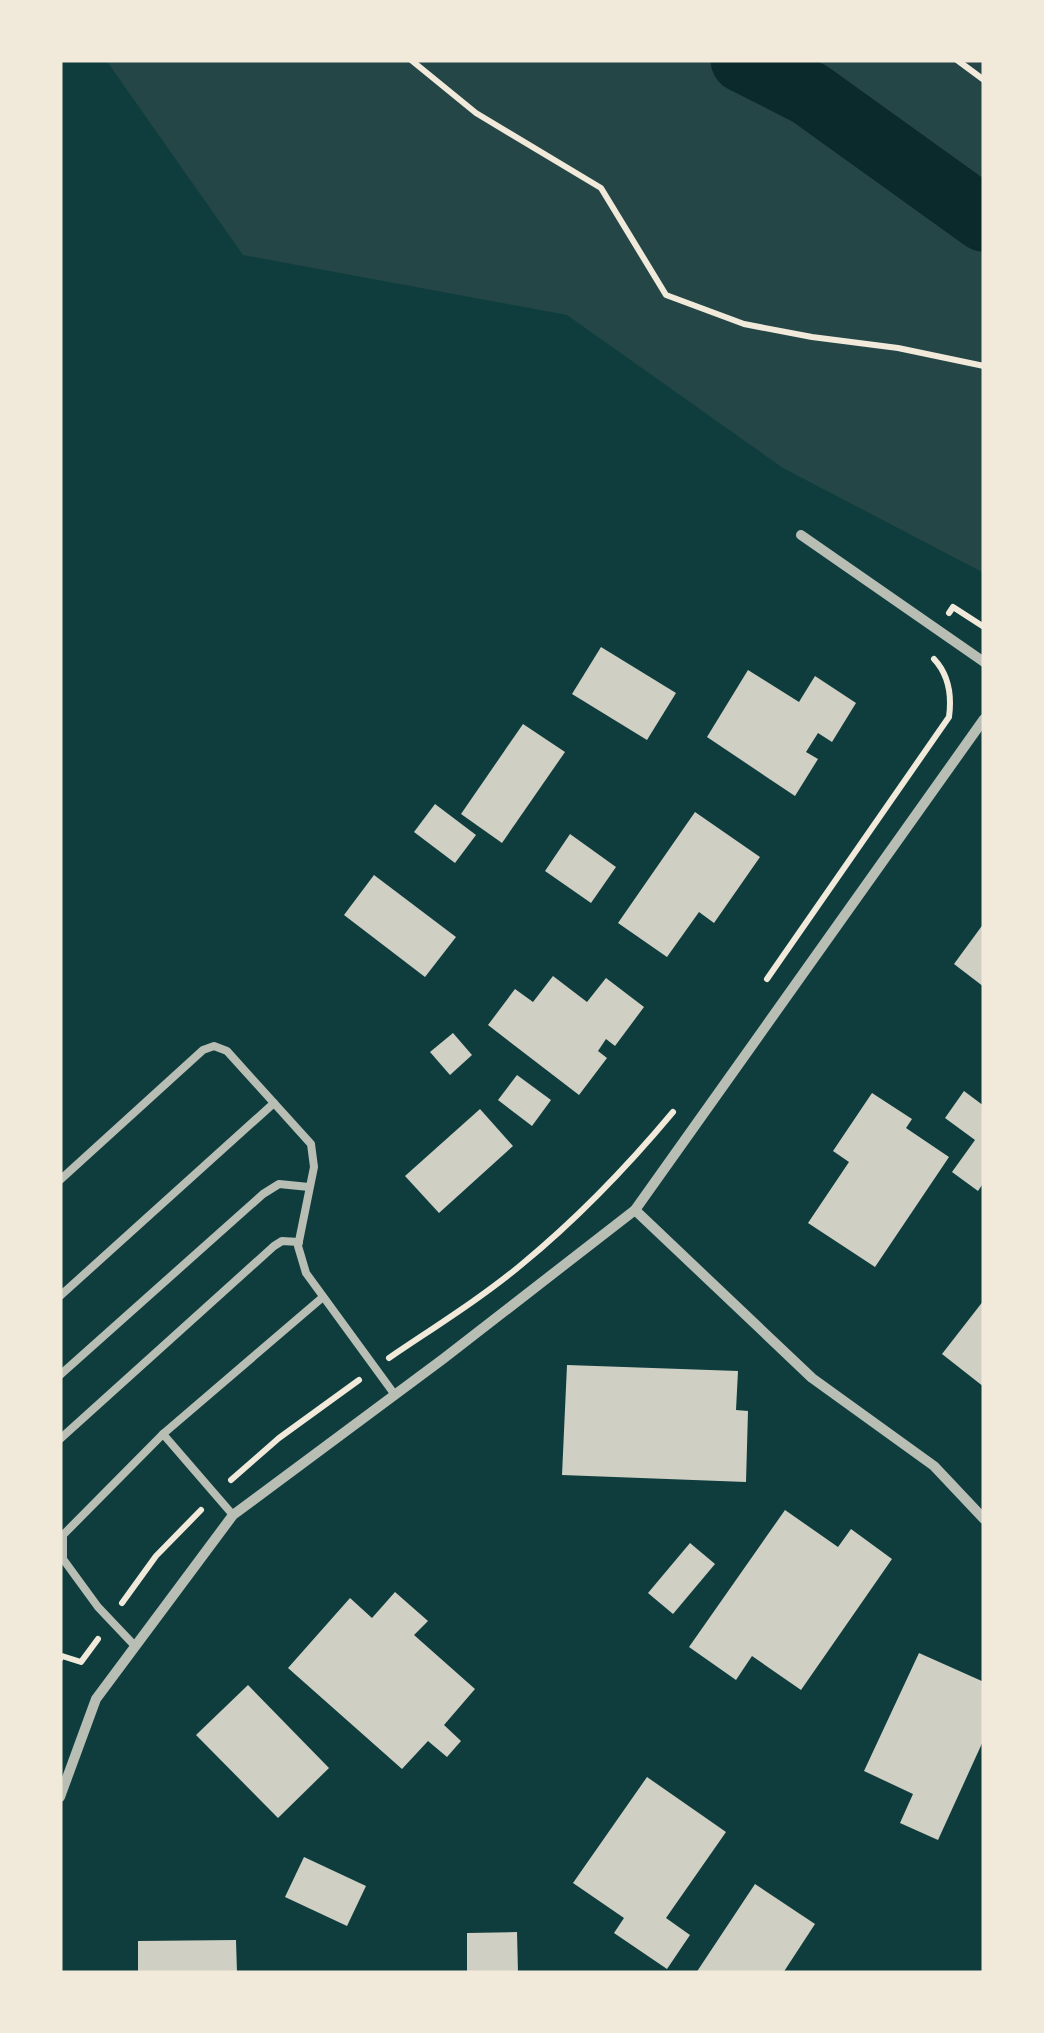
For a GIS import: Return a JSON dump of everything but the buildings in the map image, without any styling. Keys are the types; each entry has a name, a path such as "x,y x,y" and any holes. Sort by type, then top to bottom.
{"street":[{"path":"801,535 984,662"},
{"path":"60,1797 96,1698 234,1514 635,1210 984,720"},
{"path":"635,1210 812,1378 934,1466 984,1519"}],"lane":[{"path":"60,1180 203,1050 214,1046 227,1051 311,1144 314,1167 298,1242 306,1273 395,1395"},
{"path":"60,1296 274,1103"},
{"path":"60,1375 263,1194 280,1184 309,1187"},
{"path":"60,1439 274,1246 282,1241 298,1242"},
{"path":"136,1646 110,1621 63,1558 62,1536 163,1434 324,1297"},
{"path":"163,1434 234,1514"}],"path":[{"path":"411,60 476,113 601,188 666,295 744,324 984,366"},
{"path":"957,60 984,80"},
{"path":"953,607 984,626"},
{"path":"759,990 949,716 952,699 947,680 938,662 924,652"},
{"path":"60,1659 62,1656 81,1662 156,1556 216,1494 279,1438 520,1266 583,1211 680,1103"}],"shaded area":[{"path":"106,60 984,60 984,573 783,468 567,315 243,255"}],"waterway":[{"path":"743,60 810,94 984,219"}]}
